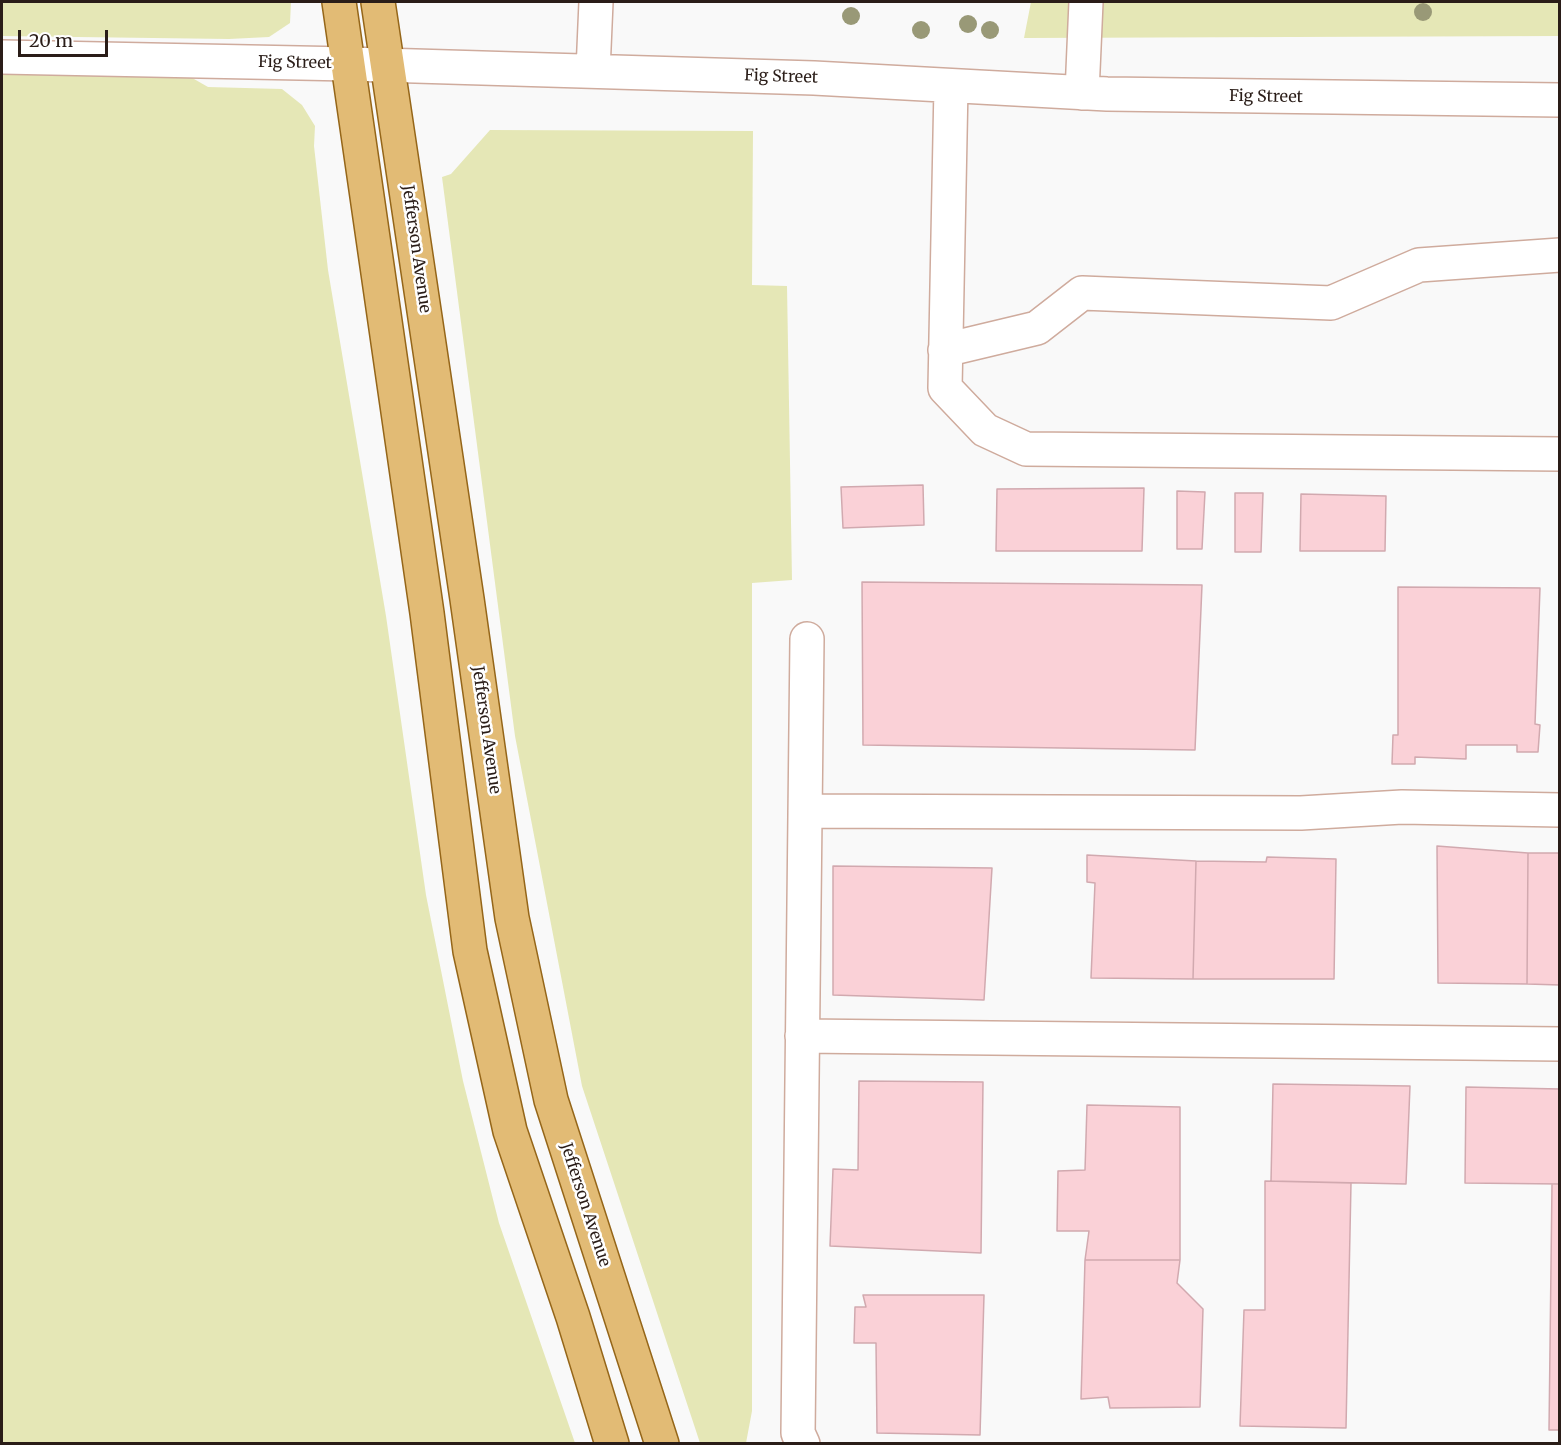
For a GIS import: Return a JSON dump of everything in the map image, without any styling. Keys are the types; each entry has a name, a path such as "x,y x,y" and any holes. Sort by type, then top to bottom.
{"main road":[{"path":"339,2 350,64 427,613 470,951 510,1131 573,1317 612,1443"},
{"name":"Jefferson Avenue","path":"378,2 468,599 512,918 551,1100 662,1443"}],"street":[{"path":"593,71 596,2"},
{"path":"1082,93 1086,2"},
{"name":"Fig Street","path":"2,57 593,71 862,80 1082,93 1560,100"},
{"path":"951,86 945,388 985,430 1026,449 1560,454"},
{"path":"945,350 1037,328 1082,293 1331,303 1419,265 1560,255"},
{"path":"803,1443 798,1433 807,639"},
{"path":"805,811 1301,813 1402,807 1560,810"},
{"path":"802,1036 1560,1044"}],"green space":[{"path":"2,2 291,2 290,23 269,37 229,39 2,36"},
{"path":"1031,2 1559,2 1559,36 1024,38"},
{"path":"2,70 180,71 208,87 282,89 302,105 315,126 314,146 328,270 386,616 426,895 463,1081 499,1223 575,1443 2,1444"},
{"path":"490,130 753,131 752,285 787,286 792,580 752,583 752,1411 746,1443 700,1443 582,1086 515,736 442,177 451,174"}],"building":[{"path":"923,485 924,525 843,528 841,487"},
{"path":"1144,488 1142,551 996,551 997,489"},
{"path":"1177,491 1205,492 1202,549 1177,549"},
{"path":"1235,493 1263,493 1261,552 1235,552"},
{"path":"1301,494 1386,496 1385,551 1300,551"},
{"path":"862,582 1202,585 1195,750 863,745"},
{"path":"1398,587 1540,588 1535,724 1540,725 1538,752 1517,752 1517,745 1466,745 1466,759 1415,757 1415,764 1392,764 1393,735 1398,735"},
{"path":"1437,846 1528,853 1527,984 1438,983"},
{"path":"1528,853 1560,853 1560,985 1527,984"},
{"path":"1087,855 1196,861 1193,979 1091,978 1095,883 1087,882"},
{"path":"1267,857 1336,859 1334,979 1193,979 1196,861 1266,862"},
{"path":"833,866 992,868 984,1000 833,995"},
{"path":"859,1081 983,1082 981,1253 830,1246 833,1169 858,1170"},
{"path":"1273,1084 1410,1086 1406,1184 1271,1181"},
{"path":"1466,1087 1560,1089 1560,1184 1465,1183"},
{"path":"1087,1105 1180,1107 1180,1260 1085,1260 1089,1231 1057,1231 1058,1171 1085,1170"},
{"path":"1265,1181 1351,1183 1346,1428 1240,1426 1244,1310 1265,1310"},
{"path":"1552,1184 1560,1184 1560,1430 1549,1430"},
{"path":"1085,1260 1180,1260 1177,1283 1203,1309 1200,1407 1110,1408 1108,1397 1081,1399"},
{"path":"863,1295 984,1295 980,1435 877,1433 876,1343 854,1343 855,1307 866,1307"}]}
